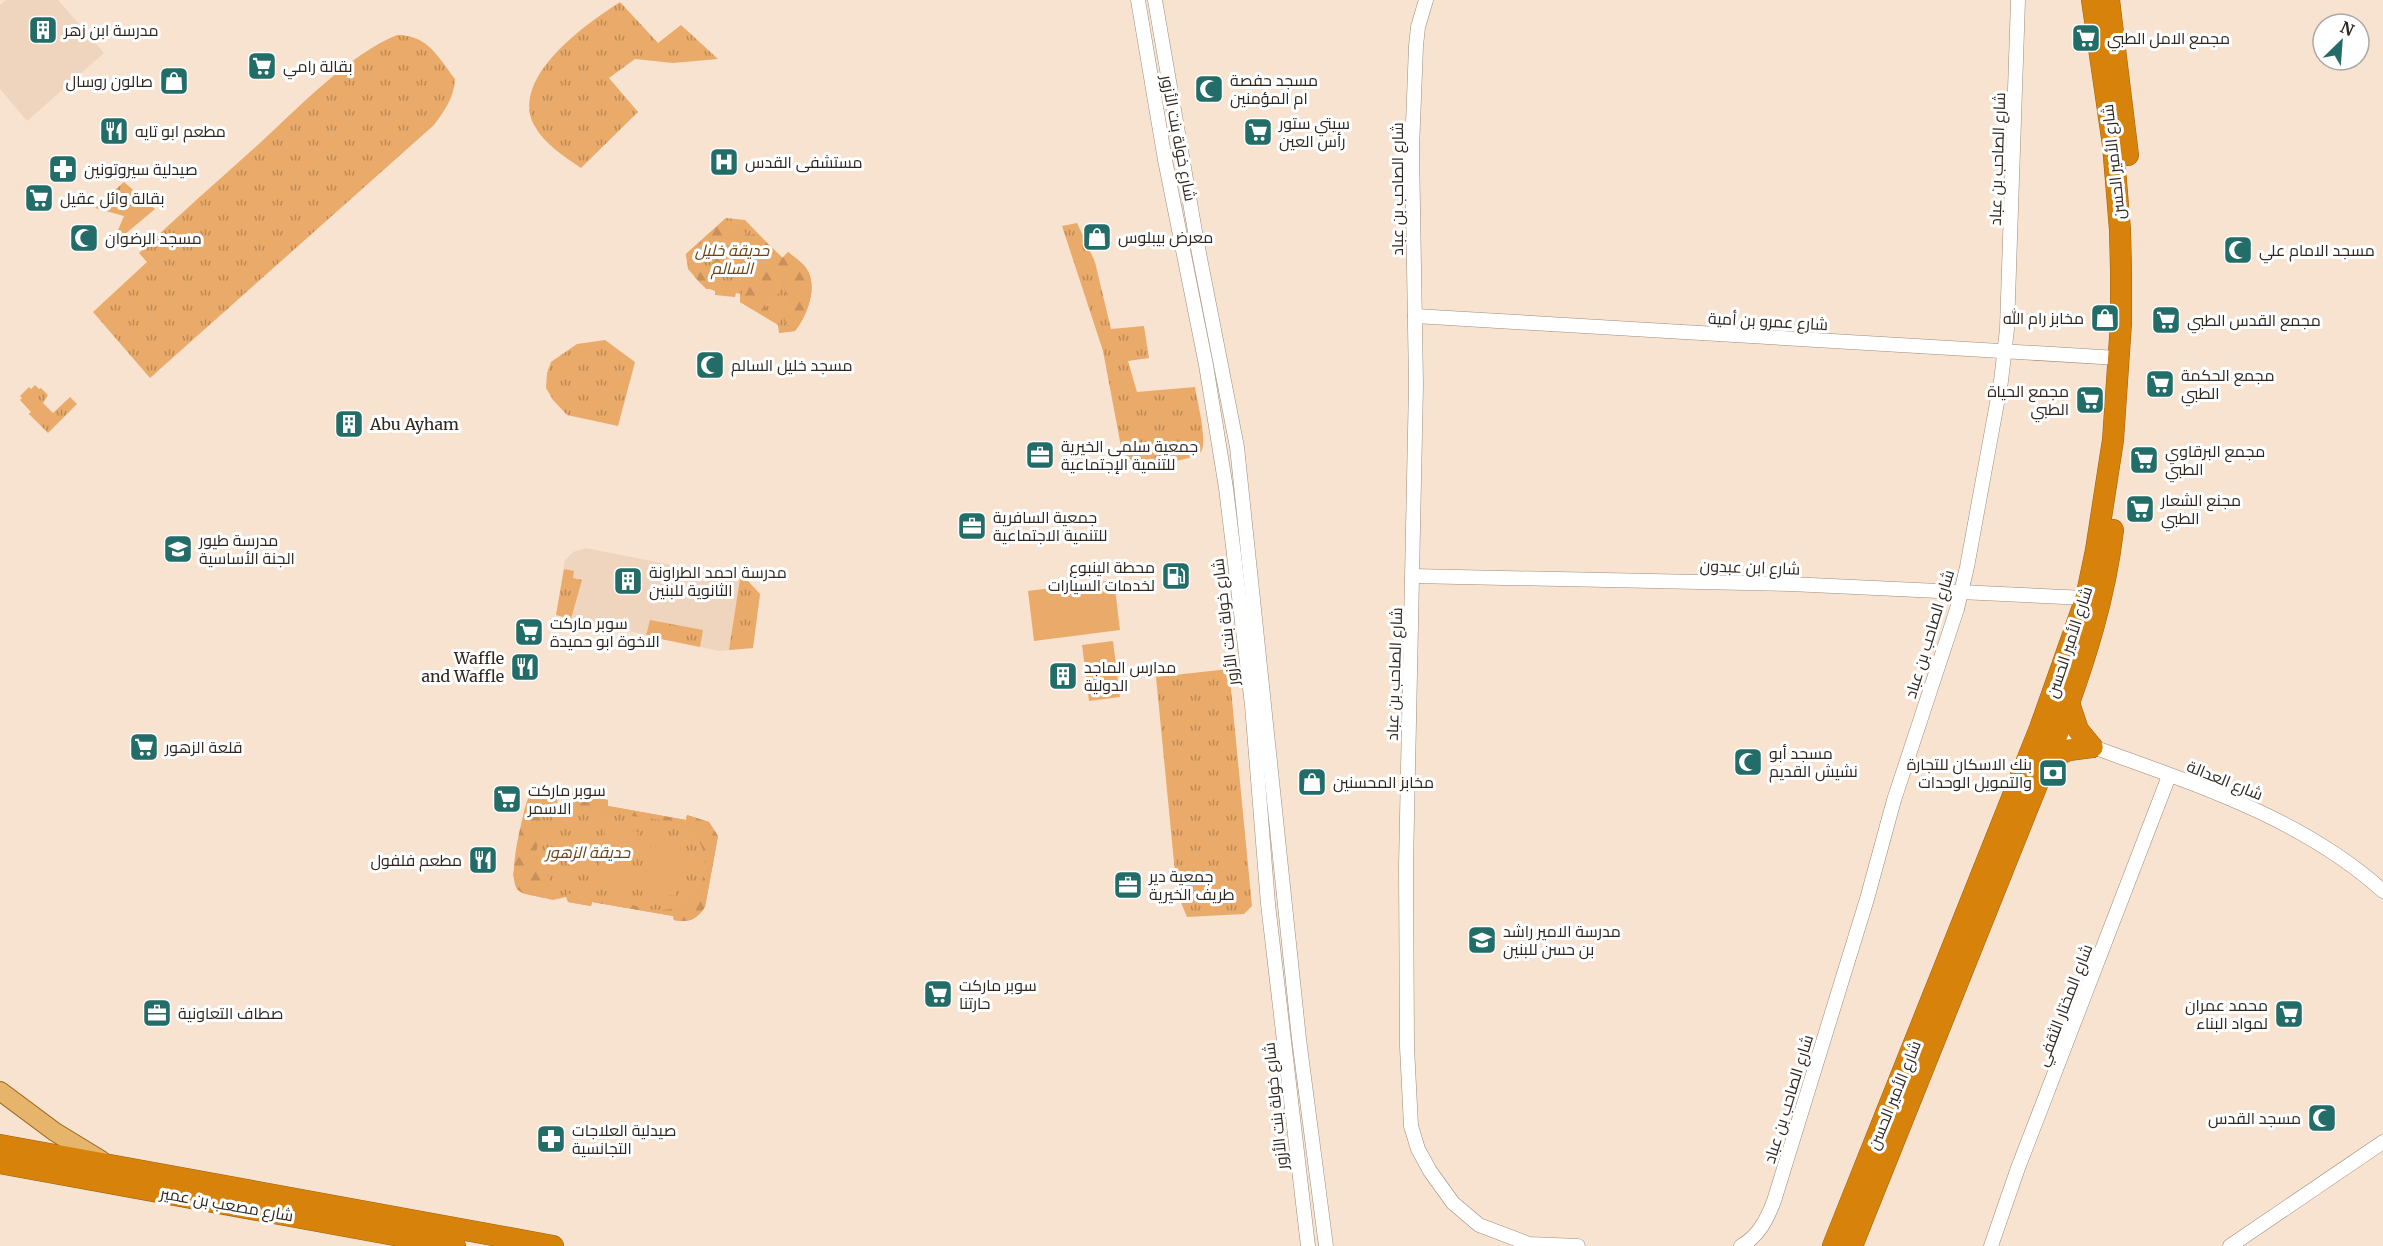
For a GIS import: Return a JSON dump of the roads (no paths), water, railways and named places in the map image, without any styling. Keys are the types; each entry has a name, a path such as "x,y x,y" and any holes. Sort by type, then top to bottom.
{"highway":[{"name":"شارع الأمير الحسن","path":"1833,1246 2048,731 2086,598 2096,550 2113,440 2121,323 2120,230 2113,145 2092,0"},
{"name":"شارع الأمير الحسن","path":"1852,1246 2046,760 2048,731 2069,703 2091,641 2108,570 2128,413 2135,277 2127,145 2109,0"},
{"path":"2069,703 2078,730 2092,747"},
{"path":"2046,760 2069,750 2092,747"},
{"name":"شارع مصعب بن عمير","path":"0,1145 553,1246"},
{"name":"شارع مصعب بن عمير","path":"0,1163 454,1246"}],"main road":[{"name":"شارع مصعب بن عمير","path":"0,1091 80,1149 110,1166"}],"street":[{"name":"شارع خولة بنت الأزور","path":"1138,0 1165,160 1185,215 1238,447 1299,1039 1326,1246"},
{"name":"شارع خولة بنت الأزور","path":"1155,0 1219,436 1254,724 1268,904 1308,1246"},
{"name":"شارع الصاحب بن عباد","path":"1426,0 1418,27 1416,46 1412,149 1416,384 1406,866 1407,1067 1411,1126 1430,1171 1453,1203 1479,1225 1529,1244 1578,1246"},
{"name":"شارع الصاحب بن عباد","path":"1741,1246 1750,1241 1759,1231 1774,1201 1867,899 1894,800 1961,593 2005,352 2009,306 2018,0"},
{"name":"شارع عمرو بن أمية","path":"1415,316 2118,358"},
{"name":"شارع ابن عبدون","path":"1413,576 1779,584 2086,598"},
{"path":"1254,724 1268,724"},
{"name":"شارع العدالة","path":"2048,731 2252,808 2320,842 2342,856 2383,891"},
{"name":"شارع المختار الثقفي","path":"1991,1246 2018,1168 2169,776"},
{"path":"2230,1246 2383,1142"}],"place":[{"name":"مدرسة ابن زهر","path":"43,30"},
{"name":"مجمع الامل الطبي","path":"2086,38"},
{"name":"بقالة رامي","path":"262,66"},
{"name":"صالون روسال","path":"174,81"},
{"name":"مسجد حفصة ام المؤمنين","path":"1209,89"},
{"name":"مطعم ابو تايه","path":"114,131"},
{"name":"سيتي ستور رأس العين","path":"1258,132"},
{"name":"مستشفى القدس","path":"724,162"},
{"name":"صيدلية سيروتونين","path":"63,169"},
{"name":"بقالة وائل عقيل","path":"39,198"},
{"name":"معرض بيبلوس","path":"1097,237"},
{"name":"مسجد الرضوان","path":"84,238"},
{"name":"مسجد الامام علي","path":"2238,250"},
{"name":"مخابز رام الله","path":"2105,318"},
{"name":"مجمع القدس الطبي","path":"2166,320"},
{"name":"مسجد خليل السالم","path":"710,365"},
{"name":"مجمع الحكمة الطبي","path":"2160,384"},
{"name":"مجمع الحياة الطبي","path":"2090,400"},
{"name":"Abu Ayham","path":"349,424"},
{"name":"جمعية سلمى الخيرية للتنمية الإجتماعية","path":"1040,455"},
{"name":"مجمع البرقاوي الطبي","path":"2144,460"},
{"name":"مجنع الشعار الطبي","path":"2140,509"},
{"name":"جمعية السافرية للتنمية الاجتماعية","path":"972,526"},
{"name":"مدرسة طيور الجنة الأساسية","path":"178,549"},
{"name":"محطة الينبوع لخدمات السيارات","path":"1176,576"},
{"name":"مدرسة احمد الطراونة الثانوية للبنين","path":"628,581"},
{"name":"سوبر ماركت الاخوة ابو حميدة","path":"529,632"},
{"name":"Waffle and Waffle","path":"525,667"},
{"name":"مدارس الماجد الدولية","path":"1063,676"},
{"name":"قلعة الزهور","path":"144,747"},
{"name":"مسجد أبو نشيش القديم","path":"1748,762"},
{"name":"بنك الاسكان للتجارة والتمويل الوحدات","path":"2053,773"},
{"name":"مخابز المحسنين","path":"1312,782"},
{"name":"سوبر ماركت الاسمر","path":"507,799"},
{"name":"مطعم فلفول","path":"483,860"},
{"name":"جمعية دير طريف الخيرية","path":"1128,885"},
{"name":"مدرسة الامير راشد بن حسن للبنين","path":"1482,940"},
{"name":"سوبر ماركت حارتنا","path":"938,994"},
{"name":"صطاف التعاونية","path":"157,1013"},
{"name":"محمد عمران لمواد البناء","path":"2289,1014"},
{"name":"مسجد القدس","path":"2322,1118"},
{"name":"صيدلية العلاجات التجانسية","path":"551,1139"}],"park label":[{"name":"حديقة خليل السالم","path":"732,259"},
{"name":"حديقة الزهور","path":"588,852"}]}
